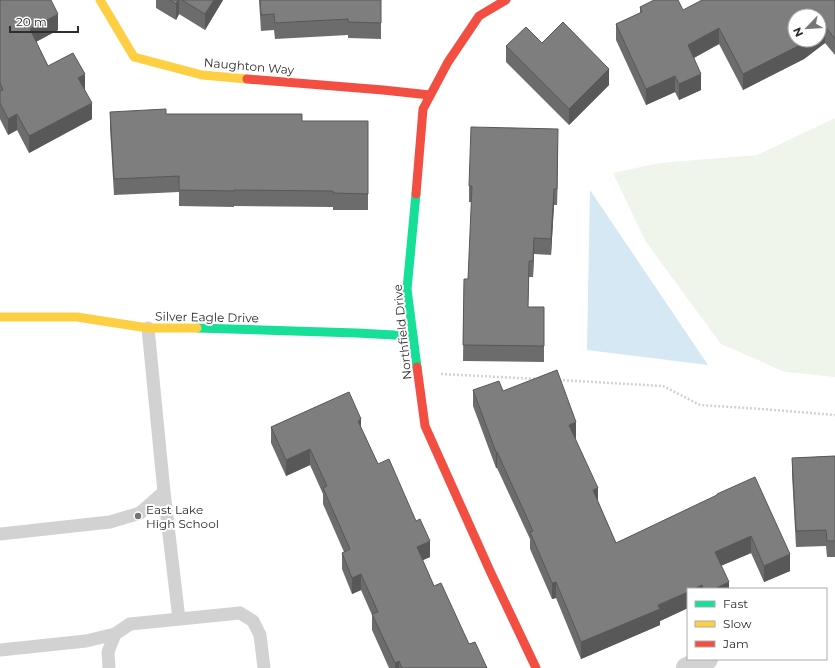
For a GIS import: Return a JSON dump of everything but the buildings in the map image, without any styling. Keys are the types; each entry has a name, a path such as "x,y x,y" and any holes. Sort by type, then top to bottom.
{"street":[{"name":"Naughton Way","path":"100,0 134,57 202,75 430,95"},
{"name":"Northfield Drive","path":"506,0 479,16 448,62 423,109 407,289 425,426 490,571 536,668"},
{"name":"Silver Eagle Drive","path":"0,317 77,317 148,328 342,332 414,336"},
{"path":"687,668 705,660"}],"lane":[{"path":"148,328 164,492 179,619"},
{"path":"0,534 110,522 140,513 164,492"},
{"path":"0,650 86,641 115,634 130,624 240,613 254,622 260,634 264,668"},
{"path":"109,668 108,652 115,634"}],"path":[{"path":"418,373 542,379"},
{"path":"558,380 663,386 700,405 835,415"}],"shaded area":[{"path":"835,118 835,377 785,372 721,344 646,242 613,173 659,163 757,155"}],"water":[{"path":"590,190 708,365 587,350"}],"traffic: fast":[{"path":"416,194 407,289 417,367"},
{"path":"197,328 413,336"}],"traffic: slow":[{"path":"100,0 134,57 202,75 247,79"},
{"path":"0,317 77,317 148,328 197,328"}],"traffic: jam":[{"path":"416,194 423,109 448,62 479,16 506,0"},
{"path":"247,79 430,95"},
{"path":"417,367 425,426 490,571 536,668"}],"place":[{"name":"East Lake High School","path":"138,516"}]}
